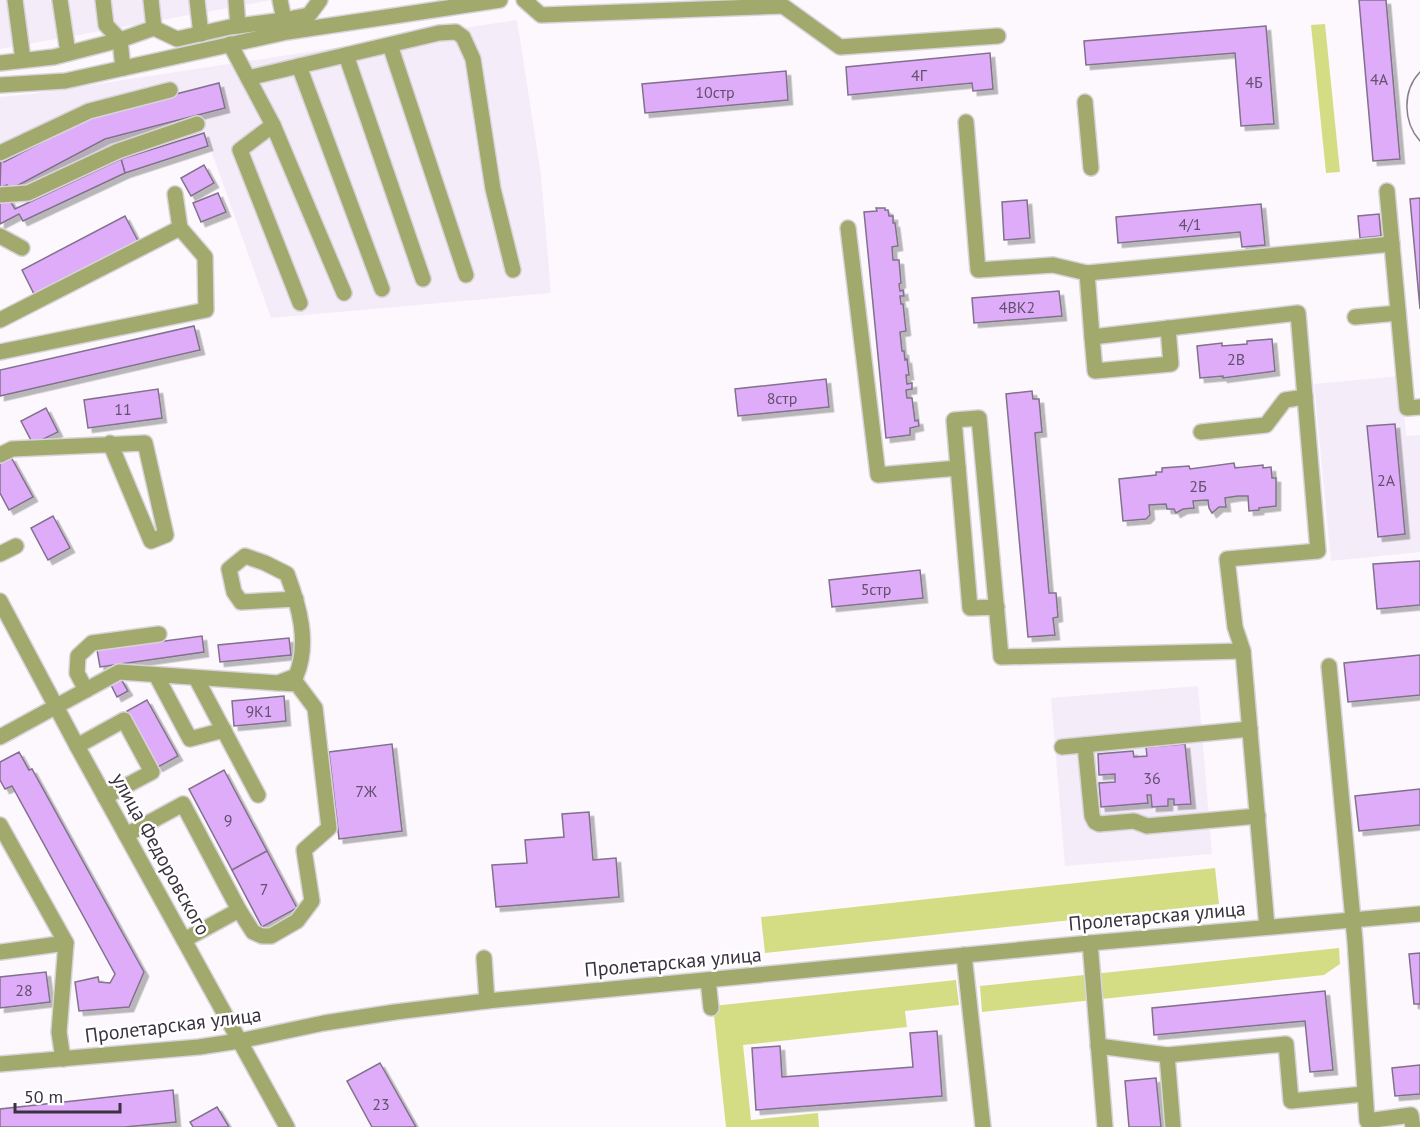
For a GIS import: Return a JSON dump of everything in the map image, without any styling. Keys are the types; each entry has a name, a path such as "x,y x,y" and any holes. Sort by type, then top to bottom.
{"street":[{"path":"15,0 23,60"},
{"path":"60,0 68,54"},
{"path":"103,0 106,25 120,40 123,68"},
{"path":"151,0 154,28"},
{"path":"197,0 201,34"},
{"path":"236,0 238,26"},
{"path":"280,0 284,20"},
{"path":"0,63 68,54 154,28 177,39 238,26 284,20 309,15 320,0"},
{"path":"0,85 65,81 287,32 500,0"},
{"path":"524,0 541,15 783,6 840,47 998,36"},
{"path":"248,78 439,33 456,32 463,37 473,59 492,189 513,270"},
{"path":"230,44 273,125 344,293"},
{"path":"390,45 466,275"},
{"path":"346,55 423,279"},
{"path":"299,66 382,289"},
{"path":"0,153 89,111 170,90"},
{"path":"1085,102 1092,168"},
{"path":"966,122 978,270 1053,265 1087,273 1392,244"},
{"path":"0,195 28,193 118,151 198,124"},
{"path":"273,125 240,150 300,303"},
{"path":"1387,191 1407,408 1420,407"},
{"path":"0,352 207,310 205,257 180,228 175,194"},
{"path":"0,320 180,228"},
{"path":"848,228 878,475 958,468"},
{"path":"0,237 22,248"},
{"path":"1087,273 1095,371 1171,364 1168,328"},
{"path":"1355,317 1398,313"},
{"path":"1092,337 1298,314 1318,551 1227,559 1235,627 1243,651 1267,927"},
{"path":"1201,432 1266,425 1285,400 1305,397"},
{"path":"997,607 970,608 954,420 980,418 997,607 1001,657 1243,651"},
{"path":"0,455 12,449 110,444 145,443 166,535 151,541 110,444"},
{"path":"0,554 16,546"},
{"path":"278,683 296,676 301,664 303,631 296,599"},
{"name":"улица Федоровского","path":"0,601 55,706 287,1127"},
{"path":"86,690 77,673 78,656 92,643 159,634"},
{"path":"1329,666 1353,920 1367,1121 1411,1115 1413,1127"},
{"path":"0,737 119,672 297,684 305,698 315,708 328,828 304,850 312,902 297,921 271,936 262,936 253,932 183,804 126,835"},
{"path":"156,675 190,739 224,730"},
{"path":"196,678 258,795"},
{"path":"77,746 124,720 152,772 105,797"},
{"path":"1062,747 1250,729"},
{"path":"1085,745 1092,816 1099,824 1134,821 1147,826 1258,816"},
{"path":"0,825 66,944 59,1032 63,1059"},
{"path":"184,940 239,910"},
{"name":"Пролетарская улица","path":"0,1064 199,1047 336,1021 487,1001 1420,914"},
{"path":"1090,943 1105,1127"},
{"path":"0,951 66,944"},
{"path":"964,955 983,1127"},
{"path":"484,958 487,1001"},
{"path":"708,980 711,1008"},
{"path":"1098,1046 1167,1055 1286,1044 1291,1101 1364,1095"},
{"path":"1167,1055 1173,1127"}],"shaded area":[{"path":"0,0 272,0 0,49"},
{"path":"517,20 541,175 551,293 271,318 206,136 101,170 0,216 0,97"},
{"path":"1401,376 1406,436 1420,435 1420,552 1331,561 1314,384"},
{"path":"1198,686 1212,854 1065,866 1051,698"}],"green space":[{"path":"1325,24 1340,172 1326,173 1311,25"},
{"path":"1215,868 1219,904 765,953 761,917"},
{"path":"1339,948 1340,964 1324,975 982,1012 980,986"},
{"path":"956,980 959,1005 905,1011 907,1027 743,1045 751,1120 818,1113 819,1127 726,1127 713,1006"}],"building":[{"path":"1359,0 1386,0 1400,159 1373,161"},
{"path":"1266,26 1274,124 1241,126 1235,53 1086,65 1084,41"},
{"path":"990,53 993,89 973,91 972,83 848,95 846,67"},
{"path":"786,71 788,100 645,113 642,84"},
{"path":"219,83 225,108 105,139 11,189 7,185 0,188 1,156 4,162 94,115"},
{"path":"204,133 208,146 125,173 121,159"},
{"path":"121,159 125,173 23,221 19,214 0,224 0,203 9,199 15,209"},
{"path":"204,165 214,183 191,196 181,178"},
{"path":"218,193 226,212 201,222 193,203"},
{"path":"1420,198 1420,309 1410,199"},
{"path":"1027,200 1030,238 1004,240 1002,202"},
{"path":"1261,204 1265,245 1242,247 1240,232 1118,243 1116,217"},
{"path":"876,208 888,210 889,216 893,216 893,223 895,223 898,246 892,247 893,260 899,260 901,283 899,284 904,296 900,296 906,331 900,332 902,351 904,351 905,360 907,359 909,375 906,375 907,384 912,383 912,389 906,390 907,398 912,398 915,421 918,420 919,426 910,428 910,435 886,438 864,212 877,211"},
{"path":"1379,214 1381,236 1360,238 1358,216"},
{"path":"125,216 138,241 35,296 22,270"},
{"path":"1059,291 1062,316 974,323 972,298"},
{"path":"194,326 200,350 0,396 0,370"},
{"path":"1272,339 1275,371 1223,378 1223,376 1200,378 1197,346 1222,343 1222,346 1247,344 1247,341"},
{"path":"826,379 829,407 738,416 735,389"},
{"path":"158,389 162,418 88,428 84,400"},
{"path":"1032,391 1033,399 1039,399 1042,432 1035,433 1049,593 1056,593 1058,617 1053,618 1055,635 1028,637 1006,394"},
{"path":"46,408 58,432 33,444 21,421"},
{"path":"1395,424 1405,534 1378,537 1367,426"},
{"path":"11,457 33,497 9,510 0,493 0,463"},
{"path":"1234,463 1235,468 1263,465 1263,468 1271,467 1272,478 1276,478 1276,506 1249,511 1248,496 1238,496 1225,498 1226,507 1219,507 1212,513 1208,500 1193,501 1194,508 1183,509 1176,513 1174,509 1167,509 1166,504 1149,505 1150,515 1146,519 1123,521 1119,479 1156,475 1156,472 1162,472 1162,468 1189,466 1190,469"},
{"path":"53,516 70,548 48,560 31,528"},
{"path":"1420,561 1420,605 1377,609 1373,564"},
{"path":"920,570 923,598 832,607 829,580"},
{"path":"202,636 204,652 100,667 97,650"},
{"path":"289,638 291,655 220,662 218,645"},
{"path":"1420,655 1420,695 1348,702 1344,663"},
{"path":"121,679 128,691 117,697 111,685"},
{"path":"284,696 286,721 234,726 232,701"},
{"path":"147,700 178,756 158,767 127,711"},
{"path":"392,744 402,831 339,839 329,752"},
{"path":"1185,744 1191,804 1174,805 1174,799 1168,799 1168,806 1152,807 1151,795 1147,795 1148,803 1101,807 1099,783 1115,782 1115,774 1099,775 1098,754 1133,751 1134,757 1147,756 1146,747"},
{"path":"19,752 29,770 32,769 144,972 129,1007 79,1011 75,982 98,977 99,982 110,983 115,974 12,786 5,789 0,780 0,762"},
{"path":"224,770 267,851 232,870 189,789"},
{"path":"1420,789 1420,825 1359,831 1355,796"},
{"path":"589,812 593,860 616,858 619,897 496,907 492,865 527,863 525,840 564,837 562,814"},
{"path":"267,851 297,908 262,927 232,870"},
{"path":"1420,953 1420,1004 1414,1004 1409,954"},
{"path":"46,972 50,1002 0,1008 0,977"},
{"path":"1325,991 1333,1070 1310,1072 1305,1021 1154,1035 1152,1008"},
{"path":"937,1031 942,1096 756,1110 752,1048 780,1046 782,1077 913,1067 910,1033"},
{"path":"380,1063 416,1127 372,1127 347,1081"},
{"path":"1420,1065 1420,1094 1395,1096 1392,1068"},
{"path":"1156,1078 1161,1127 1129,1127 1125,1081"},
{"path":"173,1090 176,1122 125,1127 0,1127 0,1109"},
{"path":"217,1107 229,1127 193,1127 190,1122"}],"tram line":[{"path":"1420,72 1410,88 1407,106 1410,125 1420,141"}]}
